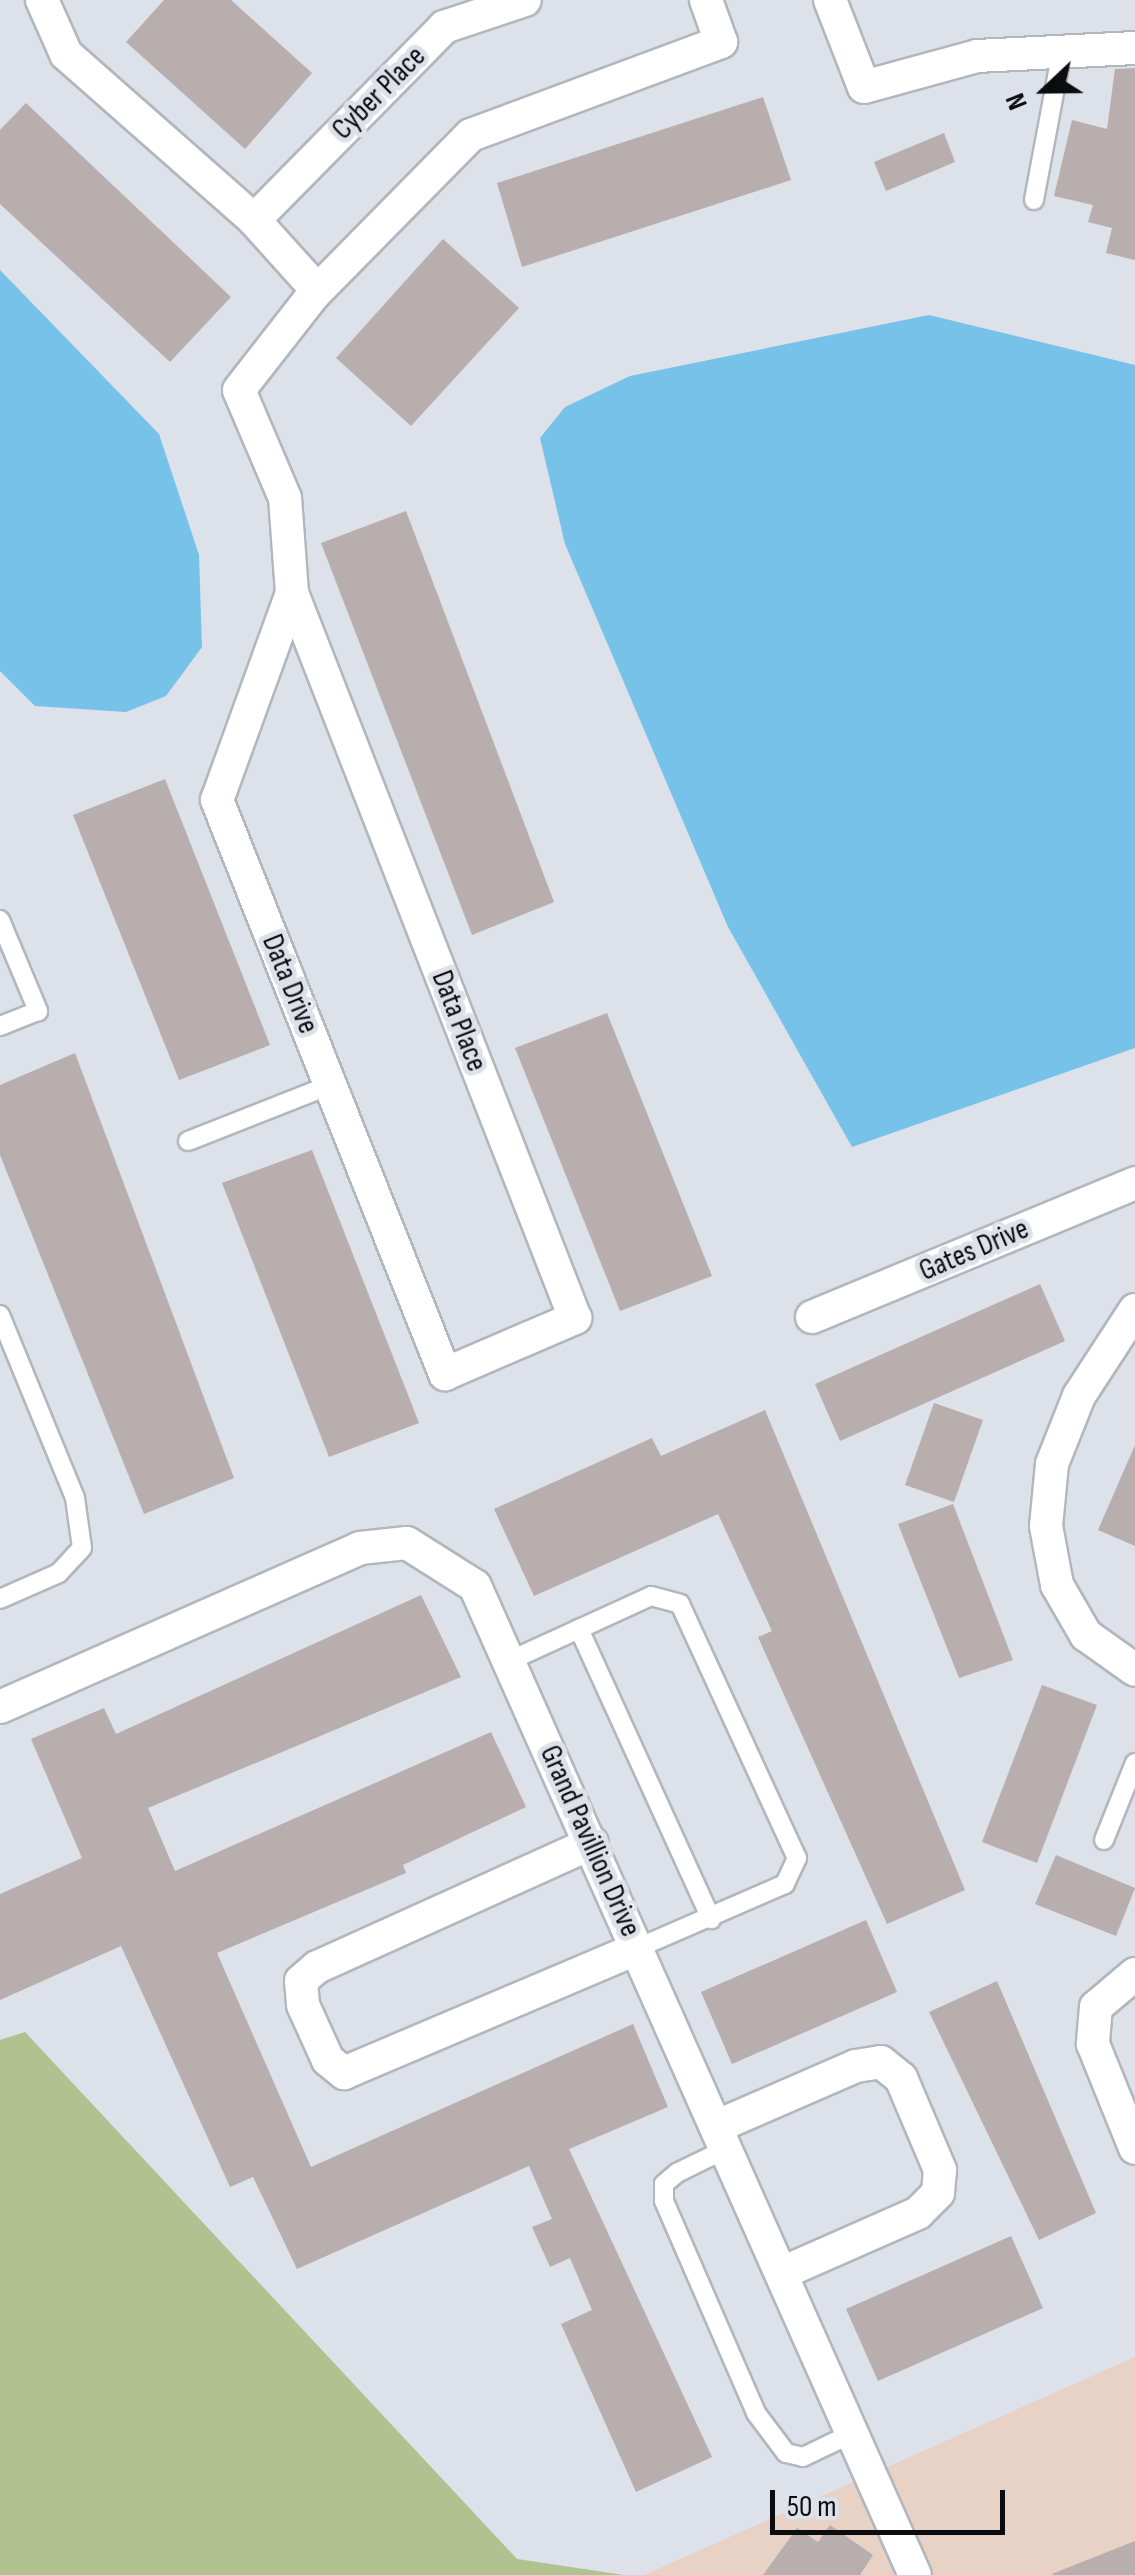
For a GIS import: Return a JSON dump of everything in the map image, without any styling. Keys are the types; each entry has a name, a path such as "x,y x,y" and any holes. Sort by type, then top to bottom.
{"street":[{"path":"42,0 66,54 254,220 315,293"},
{"name":"Cyber Place","path":"254,220 444,27 526,0"},
{"path":"292,592 285,498 239,390 315,293 472,135 721,42 706,0"},
{"path":"831,0 864,86 977,56 1135,48"},
{"name":"Data Drive","path":"292,592 217,800 445,1374"},
{"name":"Data Place","path":"292,592 575,1318 445,1374"},
{"name":"Gates Drive","path":"812,1317 1135,1183"},
{"path":"1135,1310 1079,1396 1052,1464 1046,1526 1057,1585 1086,1635 1135,1670"},
{"name":"Grand Pavillion Drive","path":"0,1706 360,1548 407,1542 475,1586 725,2136 915,2575"},
{"path":"592,1843 316,1967 301,1980 303,2005 344,2073 638,1948"},
{"path":"1135,1974 1096,2007 1093,2044 1135,2148"},
{"path":"725,2136 856,2066 881,2062 908,2093 940,2170 938,2193 918,2213 784,2272"}],"lane":[{"path":"1034,200 1062,51"},
{"path":"0,920 38,1011 0,1026"},
{"path":"188,1141 330,1085"},
{"path":"0,1315 7,1354 76,1498 82,1548 58,1574 0,1600"},
{"path":"508,1661 651,1596 680,1604 797,1858 785,1884 638,1948"},
{"path":"579,1629 711,1919"},
{"path":"1104,1840 1135,1763"},
{"path":"725,2136 664,2184 664,2201 756,2412 786,2453 803,2457 853,2432"}],"shaded area":[{"path":"1135,2357 1135,2575 644,2575"}],"green space":[{"path":"25,2032 517,2559 624,2575 0,2575 0,2040"}],"water":[{"path":"0,270 159,434 199,555 202,647 166,696 126,712 35,706 0,671"},
{"path":"929,315 1135,365 1135,1048 852,1147 728,927 565,544 540,438 565,407 630,376"}],"building":[{"path":"164,0 231,0 312,73 245,149 126,42"},
{"path":"1135,68 1135,260 1106,253 1112,228 1088,222 1093,205 1054,196 1072,120 1107,129 1115,69"},
{"path":"763,97 791,180 522,267 497,183"},
{"path":"26,103 231,297 170,362 0,204 0,130"},
{"path":"944,133 955,162 886,191 874,162"},
{"path":"443,239 519,308 411,426 336,358"},
{"path":"406,511 554,902 472,935 321,543"},
{"path":"165,779 270,1045 179,1080 73,815"},
{"path":"607,1013 712,1276 620,1311 515,1048"},
{"path":"75,1053 234,1478 144,1514 0,1155 0,1085"},
{"path":"312,1150 419,1423 329,1457 222,1183"},
{"path":"1040,1284 1065,1341 840,1441 815,1384"},
{"path":"934,1403 983,1420 954,1502 905,1485"},
{"path":"765,1410 965,1890 887,1924 758,1637 772,1631 718,1514 534,1596 494,1509 652,1438 661,1456"},
{"path":"1135,1445 1135,1546 1098,1530"},
{"path":"953,1504 1013,1660 959,1678 898,1524"},
{"path":"421,1595 461,1677 148,1808 175,1871 491,1732 526,1807 403,1865 406,1873 217,1953 311,2167 633,2024 668,2107 569,2149 712,2457 636,2492 561,2324 592,2310 570,2258 550,2267 532,2227 552,2219 529,2166 297,2269 253,2177 230,2187 121,1946 0,2000 0,1894 82,1858 31,1739 104,1708 116,1734"},
{"path":"1042,1685 1097,1705 1037,1863 982,1842"},
{"path":"1056,1855 1135,1888 1116,1936 1035,1904"},
{"path":"866,1920 897,1992 732,2064 701,1992"},
{"path":"997,1981 1096,2213 1039,2240 929,2012"},
{"path":"1011,2236 1043,2308 878,2381 846,2309"},
{"path":"830,2525 873,2555 860,2575 763,2575 797,2528 818,2542"},
{"path":"1135,2541 1135,2575 1052,2574"}]}
